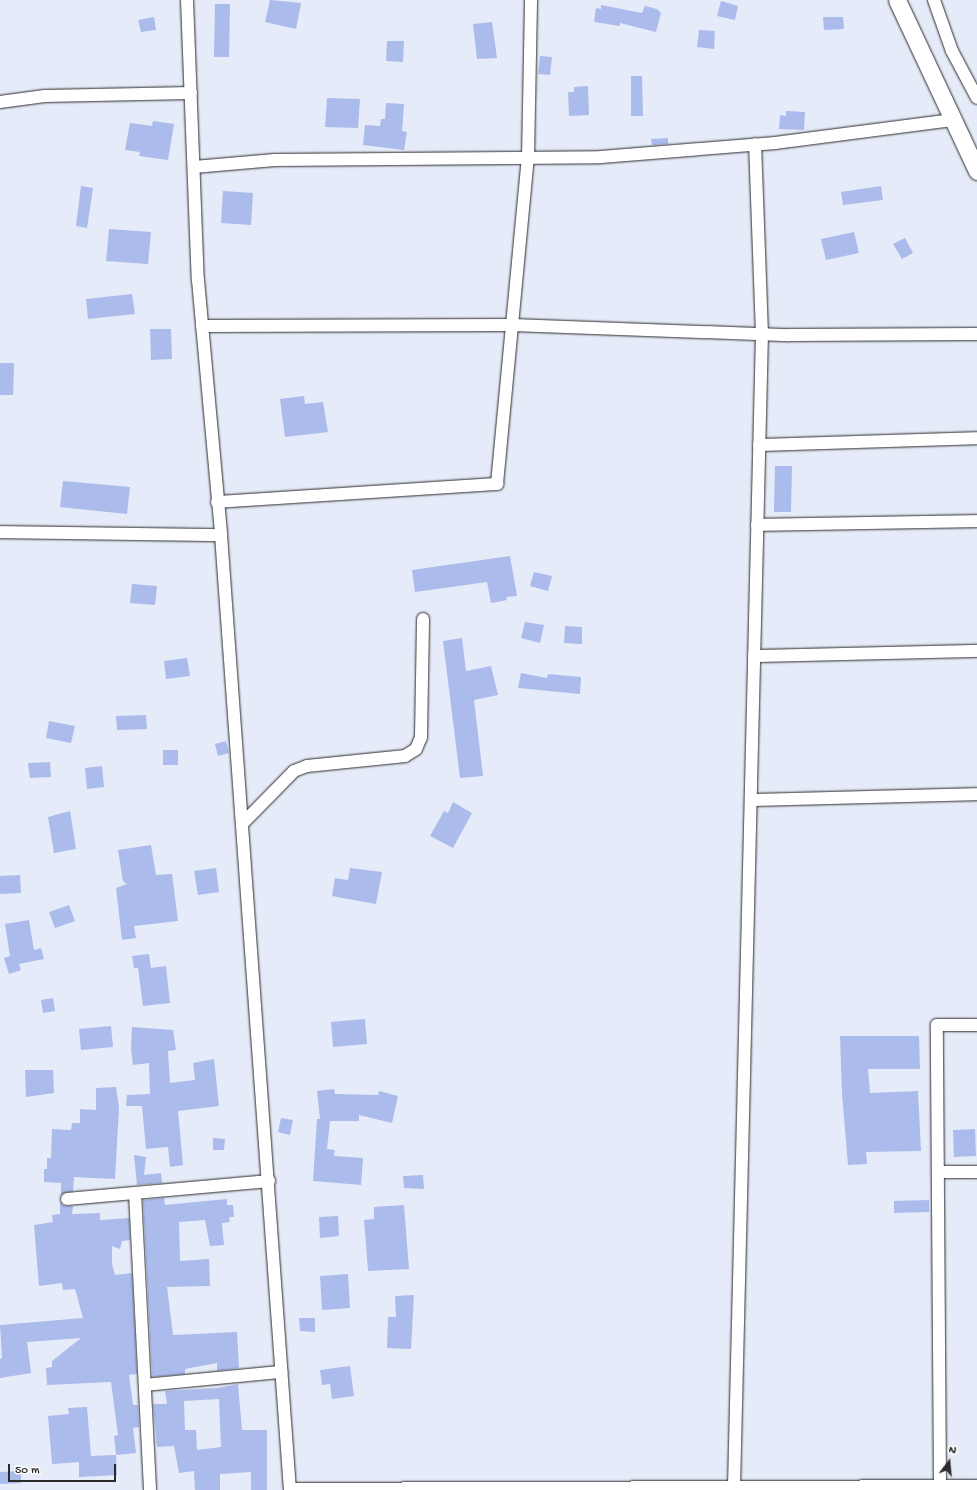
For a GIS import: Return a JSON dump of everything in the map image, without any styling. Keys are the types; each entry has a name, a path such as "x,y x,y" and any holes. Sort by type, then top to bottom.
{"main road":[{"path":"897,0 951,120 977,171"}],"street":[{"path":"186,0 198,280 221,535 269,1181 290,1490 977,1486"},
{"path":"217,502 497,484 528,158 531,0"},
{"path":"934,0 952,51 977,98"},
{"path":"0,102 45,96 191,93"},
{"path":"194,167 275,160 601,157 755,144 951,120"},
{"path":"734,1487 762,334 755,144"},
{"path":"202,326 512,325 762,334 912,336 977,334"},
{"path":"760,445 977,438"},
{"path":"758,525 977,521"},
{"path":"0,532 221,535"},
{"path":"242,824 294,771 307,766 405,756 416,750 421,738 423,619"},
{"path":"754,656 977,651"},
{"path":"751,800 977,794"},
{"path":"940,1486 937,1025 977,1025"},
{"path":"938,1172 977,1172"},
{"path":"67,1199 269,1181"},
{"path":"135,1193 150,1490"},
{"path":"145,1385 281,1372"}],"building":[{"path":"270,0 301,3 296,29 265,22"},
{"path":"721,1 738,6 735,20 717,16"},
{"path":"215,4 230,4 229,57 214,57"},
{"path":"601,5 642,13 645,6 657,9 661,13 656,32 620,23 620,26 594,22 596,8 601,9"},
{"path":"154,17 156,30 141,32 138,20"},
{"path":"823,17 843,17 844,29 824,30"},
{"path":"492,22 497,58 477,59 473,24"},
{"path":"699,30 715,31 714,49 697,47"},
{"path":"387,41 404,41 403,62 386,61"},
{"path":"540,56 552,57 550,75 538,74"},
{"path":"631,76 642,76 643,116 631,116"},
{"path":"588,86 589,115 569,116 568,92 574,92 574,87"},
{"path":"327,98 360,99 358,128 325,127"},
{"path":"386,103 404,104 402,131 407,132 404,150 363,145 365,125 380,126 381,119 385,119"},
{"path":"786,111 805,112 804,130 779,129 780,115 786,116"},
{"path":"153,121 174,124 168,160 139,156 140,152 125,150 130,123 152,126"},
{"path":"668,138 668,144 652,145 651,139"},
{"path":"81,186 93,188 87,228 76,226"},
{"path":"881,186 883,200 843,205 841,192"},
{"path":"223,191 253,193 251,225 221,223"},
{"path":"109,229 151,232 148,264 106,261"},
{"path":"854,232 859,253 826,260 821,239"},
{"path":"905,238 913,253 902,259 893,244"},
{"path":"132,294 135,314 88,319 86,299"},
{"path":"150,329 171,329 172,359 151,360"},
{"path":"0,363 14,363 13,395 0,395"},
{"path":"304,396 305,404 323,402 328,432 285,437 280,399"},
{"path":"775,466 792,466 791,512 774,512"},
{"path":"63,481 130,487 127,514 60,507"},
{"path":"510,556 517,596 506,597 507,600 491,603 487,582 415,592 412,570"},
{"path":"534,572 552,576 548,591 530,586"},
{"path":"132,584 157,586 155,605 130,603"},
{"path":"525,622 544,625 540,643 521,638"},
{"path":"565,626 582,627 582,644 564,643"},
{"path":"462,638 466,671 491,666 498,695 474,700 483,776 460,778 443,641"},
{"path":"187,658 190,676 166,679 164,661"},
{"path":"521,673 547,678 548,674 581,677 580,694 518,688"},
{"path":"146,715 147,729 117,730 116,716"},
{"path":"49,721 75,726 71,743 46,738"},
{"path":"226,741 229,753 218,756 215,744"},
{"path":"163,750 178,750 178,765 163,765"},
{"path":"50,762 51,777 30,778 28,763"},
{"path":"102,766 104,787 87,789 85,768"},
{"path":"453,802 472,813 453,848 430,836 444,811 448,813"},
{"path":"70,811 76,849 54,853 48,817"},
{"path":"151,845 156,875 172,874 178,921 134,926 136,938 122,940 116,888 127,884 123,881 118,850"},
{"path":"216,868 219,892 198,895 194,871"},
{"path":"350,868 382,872 376,904 332,896 335,878 348,880"},
{"path":"20,875 21,893 0,894 0,876"},
{"path":"69,905 75,921 55,928 49,912"},
{"path":"29,920 34,950 41,948 44,959 19,964 21,970 9,974 4,958 10,956 5,924"},
{"path":"149,954 151,968 166,966 170,1003 143,1006 138,968 134,968 132,956"},
{"path":"53,998 55,1011 43,1013 41,1000"},
{"path":"365,1019 367,1044 333,1047 331,1022"},
{"path":"111,1026 113,1047 81,1050 79,1029"},
{"path":"132,1027 173,1030 176,1050 168,1051 170,1083 195,1080 193,1063 214,1059 219,1106 178,1111 183,1165 170,1167 168,1147 146,1149 142,1106 126,1106 127,1095 150,1094 149,1063 133,1065 131,1049"},
{"path":"840,1036 919,1036 920,1069 868,1069 870,1093 918,1091 921,1151 866,1152 867,1164 848,1165 842,1094"},
{"path":"25,1070 53,1070 54,1093 26,1097"},
{"path":"116,1087 119,1108 115,1179 74,1177 73,1191 61,1195 61,1183 44,1182 44,1169 47,1169 47,1158 51,1158 52,1129 71,1130 72,1123 80,1123 80,1109 96,1110 96,1088"},
{"path":"334,1089 335,1094 378,1095 379,1091 398,1096 392,1123 359,1115 359,1121 330,1121 327,1149 335,1150 334,1156 363,1158 361,1185 313,1181 317,1119 320,1119 317,1091"},
{"path":"281,1118 293,1120 290,1135 278,1132"},
{"path":"975,1129 976,1156 954,1157 953,1130"},
{"path":"213,1138 225,1139 224,1150 213,1150"},
{"path":"134,1155 146,1157 144,1175 161,1173 162,1183 137,1185"},
{"path":"423,1175 424,1189 404,1188 403,1176"},
{"path":"164,1198 165,1205 227,1199 227,1205 233,1205 234,1217 229,1217 230,1222 222,1223 224,1245 210,1246 205,1220 179,1222 180,1261 209,1259 210,1286 167,1287 173,1335 237,1332 239,1368 217,1371 217,1363 185,1369 185,1374 153,1377 143,1200"},
{"path":"929,1200 929,1212 894,1213 894,1201"},
{"path":"60,1202 64,1206 73,1206 72,1214 100,1213 100,1220 129,1218 130,1240 122,1241 120,1249 112,1246 112,1264 115,1275 132,1273 137,1374 129,1375 133,1405 138,1405 139,1427 133,1428 136,1453 116,1455 114,1436 118,1435 111,1382 47,1385 46,1368 52,1367 52,1361 81,1338 27,1342 31,1373 0,1378 0,1359 2,1358 0,1325 83,1318 75,1289 63,1290 62,1283 39,1286 34,1225 53,1222 52,1215 60,1214"},
{"path":"404,1205 409,1269 368,1271 364,1220 374,1219 374,1207"},
{"path":"338,1216 339,1236 320,1238 319,1217"},
{"path":"348,1274 350,1308 322,1310 320,1276"},
{"path":"414,1295 411,1349 387,1348 388,1317 396,1317 395,1296"},
{"path":"299,1318 315,1318 315,1332 300,1331"},
{"path":"350,1366 354,1396 332,1399 330,1384 322,1385 320,1370"},
{"path":"238,1384 242,1430 267,1430 267,1490 251,1490 251,1472 220,1474 220,1490 195,1490 194,1471 179,1473 174,1446 157,1447 153,1404 167,1404 165,1391 218,1388","holes":["219,1399 221,1447 197,1450 196,1430 185,1430 184,1401"]},
{"path":"87,1407 91,1456 116,1455 117,1475 79,1477 79,1462 52,1464 48,1416 69,1414 68,1408"},
{"path":"21,1471 21,1483 0,1484 0,1472"}]}
